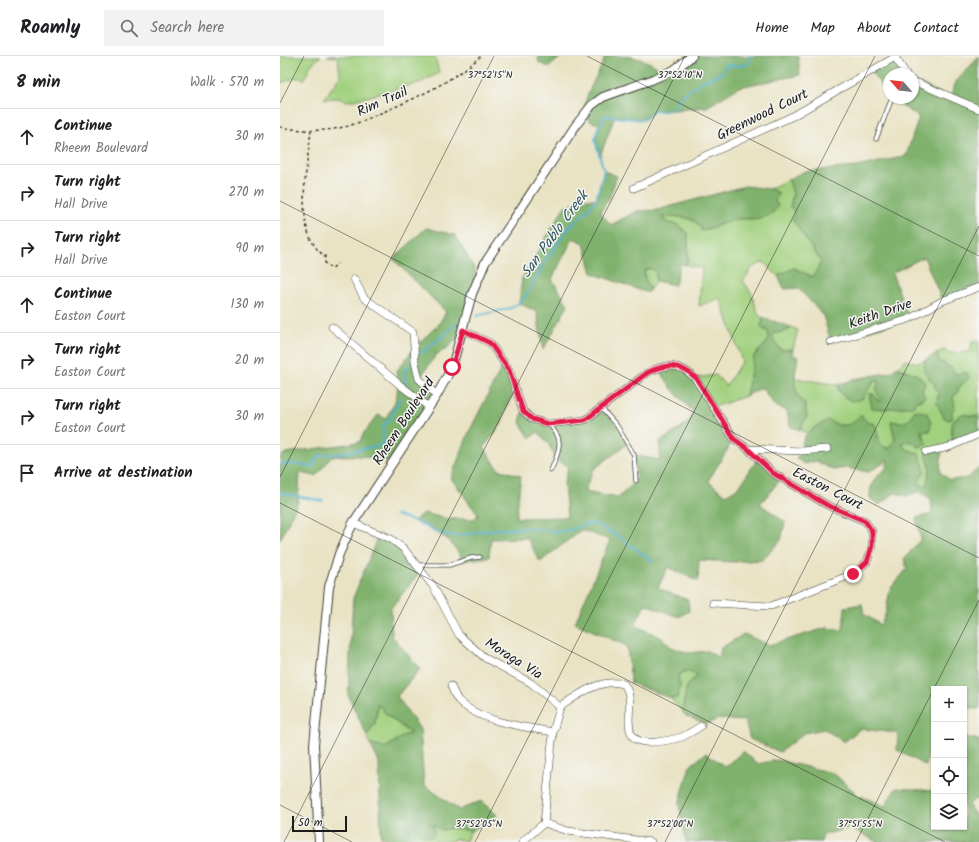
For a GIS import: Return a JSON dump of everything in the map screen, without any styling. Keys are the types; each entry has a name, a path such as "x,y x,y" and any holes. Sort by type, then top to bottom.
{"street":[{"path":"896,56 902,68"},
{"name":"Greenwood Court","path":"634,188 793,116 896,56"},
{"name":"Rheem Boulevard","path":"319,842 314,744 329,587 339,554 353,523 437,395 452,367 472,294 485,263 592,105 615,92 651,80 674,70 688,57"},
{"path":"919,84 979,109"},
{"path":"354,279 364,298 412,332 415,362 419,379 437,395"},
{"name":"Keith Drive","path":"831,342 909,319 942,301 979,287"},
{"path":"332,327 400,385 429,407"},
{"path":"463,330 490,343 509,370 523,411 532,419 548,424"},
{"name":"Easton Court","path":"548,424 585,420 647,373 667,365 677,366 688,370 696,378 734,439 748,449 773,473 827,505 865,521 872,531 872,546 867,562 853,574 771,606 713,603"},
{"path":"926,452 949,447 979,434"},
{"path":"748,449 802,451 827,449"},
{"name":"Moraga Via","path":"353,523 391,539 404,549 433,586 459,635 485,658 532,683 560,707"},
{"path":"522,842 544,823 553,732 560,707 583,691 603,683 615,682 624,684 630,692 630,725 632,735 636,739 647,743 682,737 701,726"},
{"path":"451,686 457,699 467,707 500,722 553,732"},
{"path":"544,823 568,831 651,842"}],"lane":[{"path":"876,139 890,104"},
{"path":"601,408 617,426 634,455 636,481"},
{"path":"548,424 558,436 559,444 556,459 551,470"},
{"path":"417,565 448,565 471,558 480,557"}],"path":[{"name":"Rim Trail","path":"280,127 311,130 344,127 394,107 456,76 481,56"},
{"path":"311,130 304,193 306,223 310,239 315,249 325,256 325,263 332,269 337,263"}],"green space":[{"path":"280,56 321,56 310,66 305,79 296,78 280,83"},
{"path":"327,56 435,56 439,73 422,82 363,98 348,101 336,98 324,99 340,76 338,57"},
{"path":"538,56 562,56 549,67 539,63"},
{"path":"605,56 622,56 645,60 665,74 687,60 685,56 798,56 800,75 739,87 707,107 663,111 656,110 643,120 615,116 600,156 595,140 600,124 590,120 585,114 585,105"},
{"path":"895,57 902,68 883,68 883,88 871,71"},
{"path":"979,57 979,252 977,253 979,258 979,287 942,301 924,257 892,273 909,319 831,342 823,315 798,288 784,289 778,276 794,268 813,277 821,262 793,220 794,210 790,207 793,194 789,179 805,171 857,167 906,156 919,117 899,104 919,104 919,84 950,97 957,80"},
{"path":"604,171 617,176 609,199 600,212 611,225 637,211 657,210 745,186 769,189 779,193 775,200 778,207 769,215 764,217 733,220 701,231 699,226 691,219 662,217 666,222 678,225 688,233 688,259 686,265 680,264 675,285 656,281 656,273 651,268 644,271 645,279 650,289 648,293 592,273 584,243 573,238 552,279 568,305 543,350 537,312 519,303 522,278 565,206 586,199 596,199"},
{"path":"789,179 793,194 790,207 795,210 793,220 821,262 813,277 794,268 778,276 763,262 752,268 743,281 751,292 759,316 764,318 762,320 764,330 768,331 769,340 754,356 746,396 714,407 695,378 716,375 726,386 742,361 720,298 699,306 702,268 686,265 688,259 688,233 678,225 666,222 662,217 691,219 702,231 737,219 760,219 779,193 769,189"},
{"path":"426,228 455,235 478,275 463,330 450,346 436,355 419,379 437,395 392,463 362,456 331,457 316,476 300,473 298,502 280,540 280,457 286,453 360,442 363,434 379,414 385,419 393,406 397,392 396,372 415,347 439,324 446,312 393,259"},
{"path":"651,268 656,273 656,281 650,289 645,279 644,271"},
{"path":"764,318 791,327 789,330 773,334 774,342 781,350 793,349 792,355 798,357 795,388 800,399 805,404 807,417 799,430 790,426 787,411 775,406 762,388 746,396 754,356 769,340 768,331 760,327"},
{"path":"791,327 798,330 793,349 782,350 774,342 773,334 789,330"},
{"path":"979,340 979,417 962,414 957,418 951,428 955,445 926,452 930,468 926,486 918,484 919,454 906,449 901,442 925,437 921,431 930,431 909,420 904,423 891,421 895,439 889,449 880,444 875,424 816,426 808,433 799,430 807,417 805,404 798,397 793,381 795,378 838,385 838,391 872,386 874,380 879,380 877,387 881,401 877,400 873,394 869,394 882,409 914,406 915,402 922,400 907,370 896,368 904,360 919,363 925,360 924,371 936,383 934,386 939,394 937,398 944,418 952,409 954,404 953,397 956,395 959,387 963,384 967,373 954,374 946,364 939,361 937,353 945,349 948,353 970,352 972,342"},
{"path":"937,353 939,361 952,368 955,374 967,373 969,378 959,387 958,392 953,397 955,407 952,412 953,419 949,420 944,418 937,403 939,394 934,386 936,383 932,382 924,371 925,360"},
{"path":"504,363 516,389 508,403 501,425 484,447 498,469 521,476 516,518 567,517 564,483 568,467 556,459 548,443 538,432 530,438 520,423 523,411 548,424 585,420 601,408 617,426 627,444 593,470 584,492 618,498 636,481 634,455 660,460 660,442 689,422 693,412 672,389 658,367 687,370 734,439 708,481 726,495 740,486 758,458 781,479 760,504 785,522 781,540 762,560 733,562 699,560 698,581 668,567 658,588 688,600 689,611 679,617 645,604 635,625 662,638 671,647 689,653 707,651 719,658 721,648 744,634 769,645 826,628 843,630 845,607 862,604 864,614 881,625 886,612 890,589 907,569 904,559 921,539 916,518 932,514 931,499 919,491 906,496 895,493 879,505 870,498 872,485 878,475 886,469 888,460 869,472 846,468 833,470 816,461 804,464 796,458 801,451 803,441 807,434 828,420 842,426 853,422 861,415 867,422 875,424 880,444 889,449 895,439 891,421 906,422 915,410 927,413 931,423 930,431 921,431 927,445 919,447 910,441 901,443 906,449 919,454 925,470 918,484 926,486 930,469 926,452 942,449 940,472 950,480 967,478 979,468 979,709 967,708 967,686 931,686 931,735 926,766 897,750 898,733 860,729 844,742 825,729 804,733 780,752 750,739 745,721 719,719 706,724 686,716 682,711 687,686 697,675 686,671 678,675 680,687 677,698 670,698 631,683 627,646 575,623 610,540 581,530 540,562 527,538 491,539 489,557 464,561 453,546 443,536 414,521 423,513 447,519 474,519 478,515 451,478 469,432"},
{"path":"896,368 916,374 925,384 922,390 925,397 915,402 914,406 882,409 872,408 869,394 873,394 877,400 881,401 876,391 879,380 874,380 862,399 852,401 844,397 839,391 838,385 855,379 892,372"},
{"path":"962,414 979,417 979,434 955,445 951,428 957,418"},
{"path":"379,534 391,539 421,571 391,608 392,636 420,669 397,696 420,729 424,785 459,810 481,801 497,815 471,831 452,828 443,830 432,825 435,831 432,837 418,835 402,842 381,837 379,762 370,744 385,748 405,735 411,733 386,714 378,704 375,723 367,736 348,695 353,598"},
{"path":"686,671 697,675 682,711 670,698 677,698 680,687 678,675"},
{"path":"378,704 386,714 411,734 405,735 385,748 370,744 367,736 375,723"},
{"path":"967,738 979,740 979,797 968,804 979,821 979,842 878,842 850,828 823,835 821,842 686,842 679,804 690,766 706,753 726,767 743,751 758,764 777,760 833,773 858,795 885,806 896,788 931,791 931,830 967,830"},
{"path":"432,825 443,830 452,828 471,831 466,841 455,839 452,842 403,842 418,835"}],"waterway":[{"name":"San Pablo Creek","path":"476,316 511,308 519,303 526,296 545,262 568,229 596,199 604,171 595,140 598,127 605,116 643,120 656,110 663,111 674,109 680,97 703,81 722,73 726,65 741,66 748,64 751,56"},
{"name":"San Pablo Creek","path":"422,353 457,324"},
{"name":"San Pablo Creek","path":"405,384 404,370 412,365"},
{"name":"San Pablo Creek","path":"280,464 297,464 312,467 315,460 321,455 338,454 381,445 383,441 383,426 390,419 400,398"},
{"path":"280,493 323,501"},
{"path":"396,515 414,521 442,534 458,536 489,530 532,528 556,532 570,530 587,524 595,524 618,536 652,561"}],"route":[{"path":"452,367 463,330 490,343 509,370 523,411 532,419 548,424 585,420 647,373 658,368 667,365 677,366 688,370 696,378 734,439 748,449 773,473 827,505 865,521 872,531 872,546 867,562 853,574"}]}
